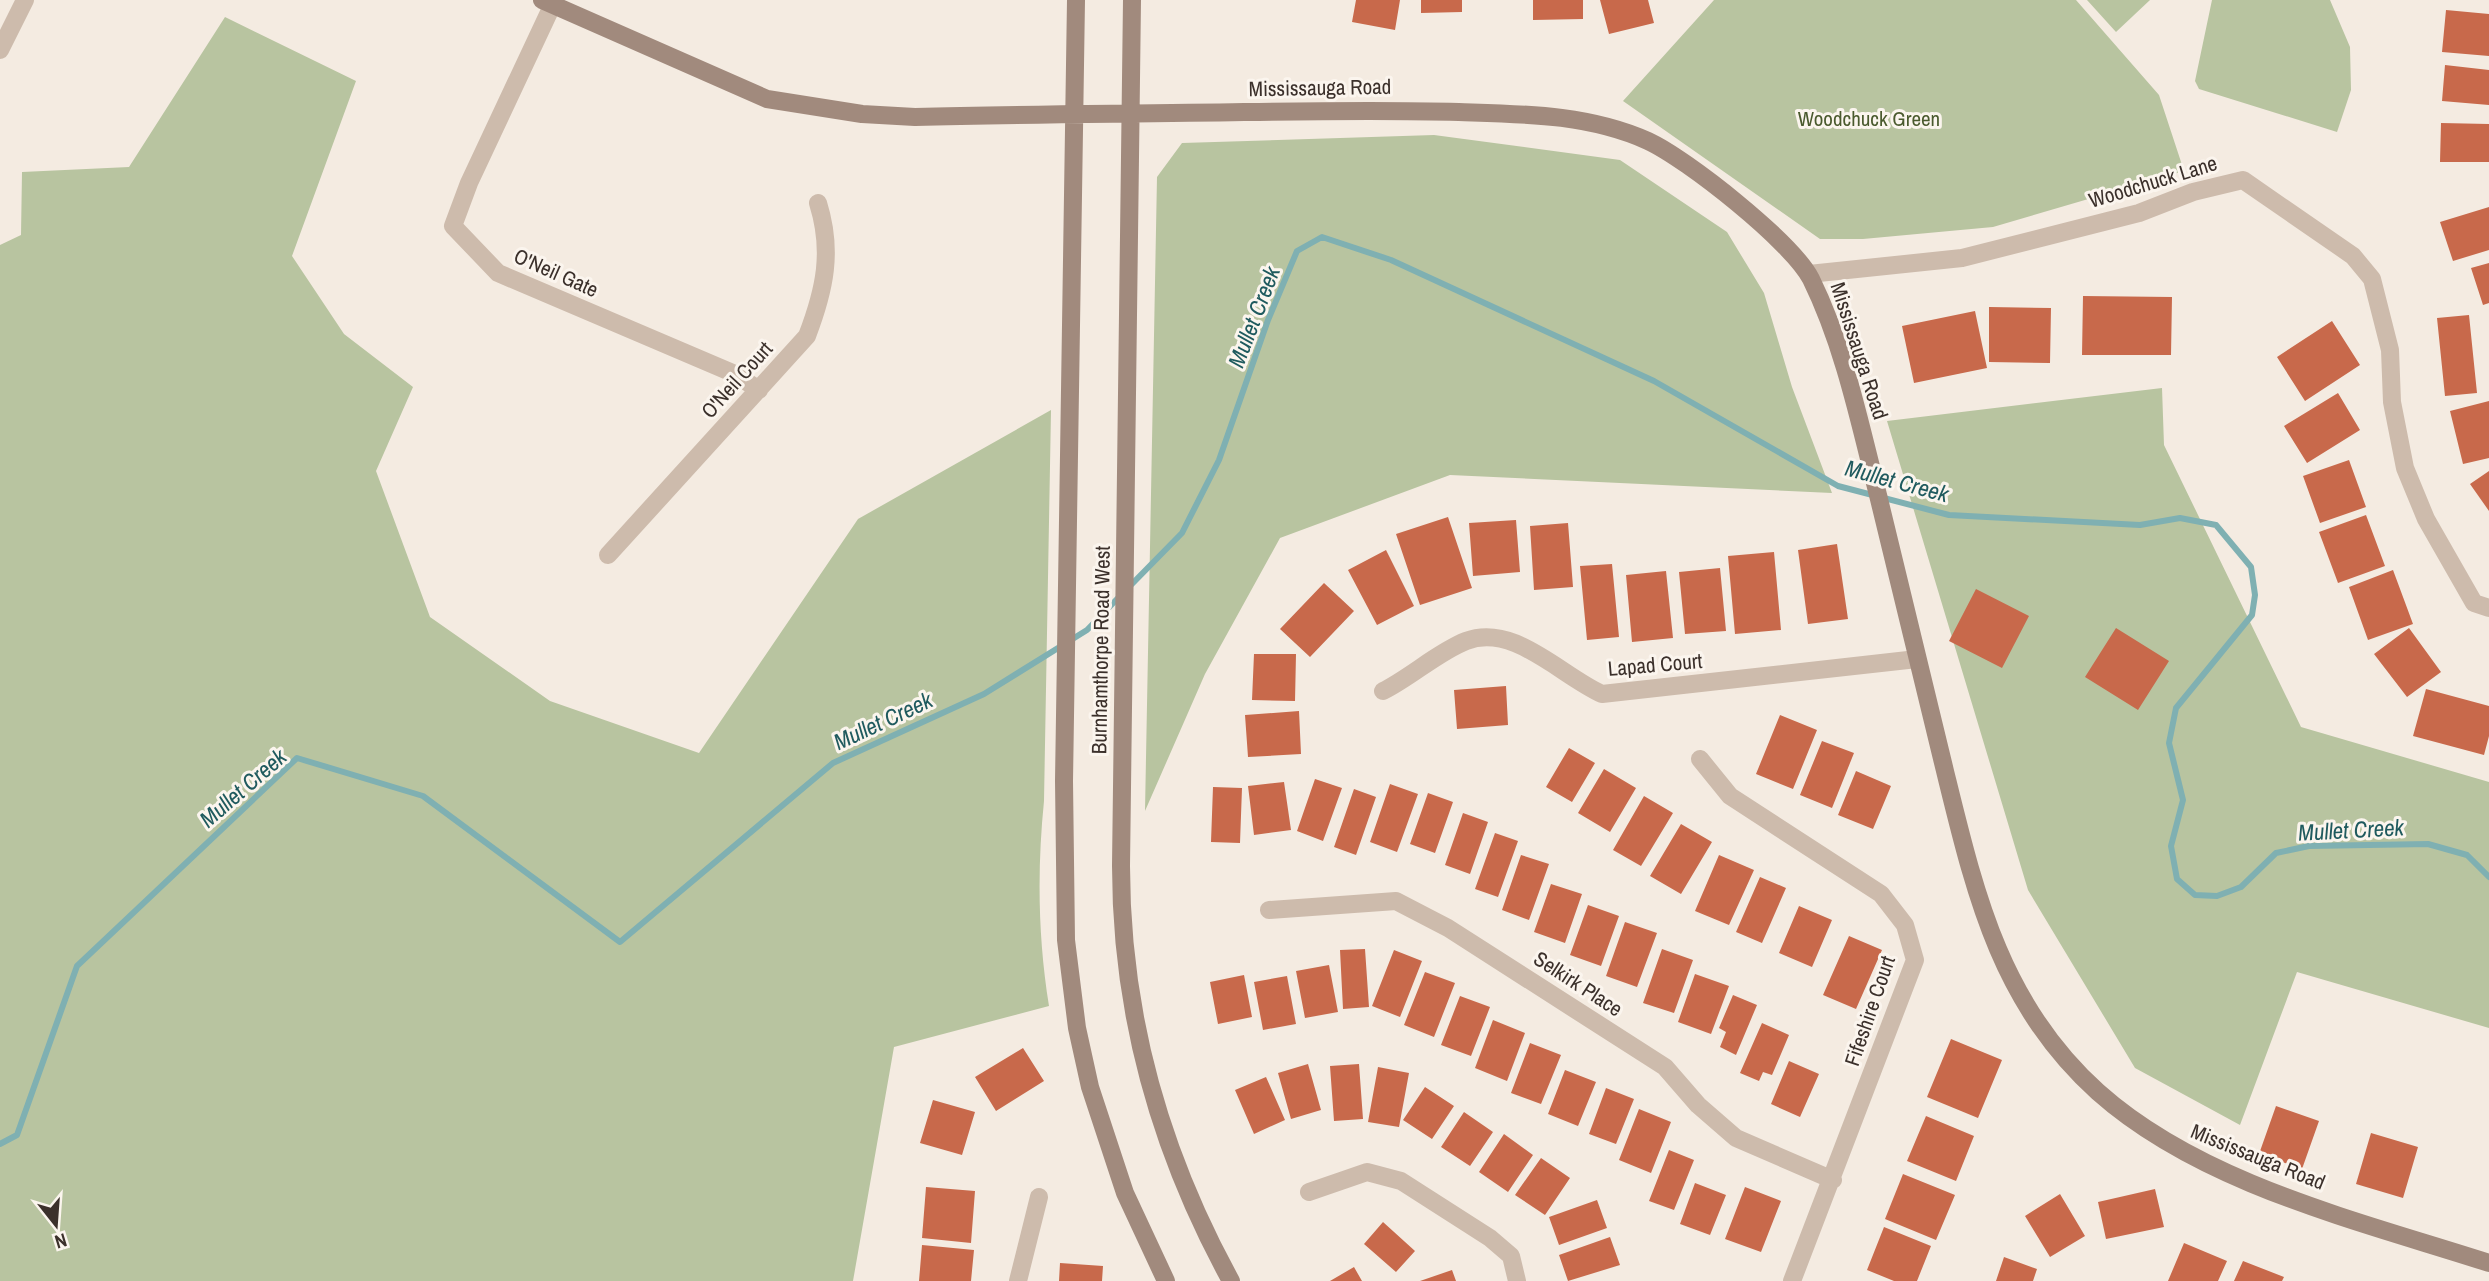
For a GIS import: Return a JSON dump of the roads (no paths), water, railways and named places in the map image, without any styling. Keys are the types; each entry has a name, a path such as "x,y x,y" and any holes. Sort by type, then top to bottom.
{"main road":[{"name":"Burnhamthorpe Road West","path":"1076,0 1064,780 1066,940 1079,1038 1106,1141 1135,1216 1166,1281"},
{"name":"Burnhamthorpe Road West","path":"1132,0 1122,782 1123,931 1139,1042 1156,1109 1178,1169 1231,1281"},
{"name":"Mississauga Road","path":"547,3 766,99 862,114 915,117 1377,108 1564,116 1648,141 1707,179 1753,216 1809,274 1843,365 1965,851 1990,937 2022,1002 2064,1059 2143,1129 2188,1156 2256,1185 2489,1263"}],"street":[{"path":"0,50 24,0"},
{"name":"O'Neil Gate","path":"547,3 453,226 498,273 735,374 759,390"},
{"name":"Woodchuck Lane","path":"1809,274 1962,258 2139,213 2193,192 2243,180 2353,256 2372,279 2390,349 2392,402 2405,468 2426,519 2474,603 2489,608"},
{"name":"O'Neil Court","path":"608,555 807,335 822,295 826,230 818,203"},
{"name":"Lapad Court","path":"1383,691 1466,641 1496,636 1529,648 1576,682 1602,694 1917,659"},
{"name":"Fifeshire Court","path":"1700,759 1730,796 1881,894 1905,925 1915,960 1833,1180 1792,1281"},
{"name":"Selkirk Place","path":"1269,910 1396,901 1448,928 1665,1067 1698,1105 1736,1138 1833,1180"},
{"path":"1309,1192 1367,1172 1401,1181 1490,1238 1511,1256 1517,1281"},
{"path":"1018,1281 1039,1197"}],"waterway":[{"name":"Mullet Creek","path":"1128,588 1182,533 1219,460 1268,320 1297,251 1322,237 1391,260 1654,381 1838,486 1949,515 2140,525 2180,518 2216,525 2251,567 2255,595 2252,615 2176,708 2169,743 2183,800 2171,846 2177,879 2195,895 2217,896 2241,887 2276,853 2309,846 2428,844 2467,855 2489,877"},
{"name":"Mullet Creek","path":"0,1144 17,1135 77,966 297,758 423,796 620,942 833,763 984,694 1087,630 1120,596"}],"park label":[{"name":"Woodchuck Green","path":"1869,119"}]}
